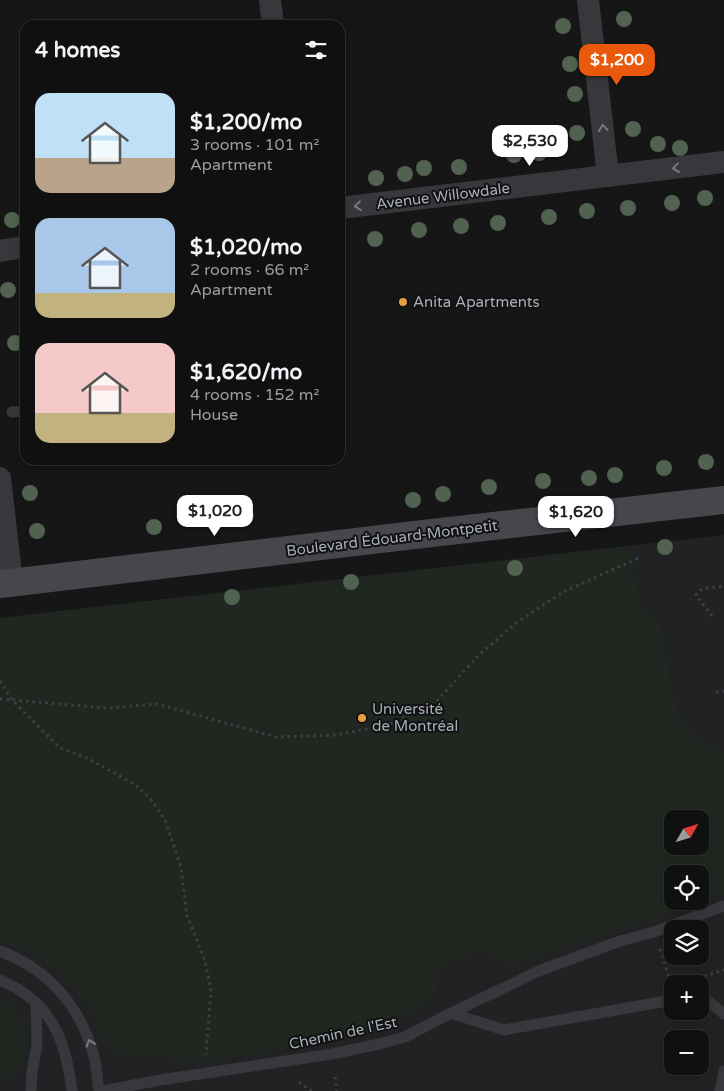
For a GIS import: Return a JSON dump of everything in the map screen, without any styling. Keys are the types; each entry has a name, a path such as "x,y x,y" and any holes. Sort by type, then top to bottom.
{"street":[{"path":"270,0 272,20"},
{"path":"588,0 608,176"},
{"name":"Avenue Willowdale","path":"345,207 724,162"},
{"path":"0,250 20,248"},
{"path":"0,478 6,583"},
{"name":"Boulevard Édouard-Montpetit","path":"6,583 724,500"}],"lane":[{"path":"12,412 20,411"},
{"name":"Chemin de l'Est","path":"101,1091 332,1054 405,1037 541,970 724,906"},
{"path":"0,951 35,968 64,996 72,1007 88,1037 94,1055 101,1091"},
{"path":"0,980 10,984 45,1012 57,1031 68,1060 72,1091"},
{"path":"451,1014 504,1030 664,1001"},
{"path":"709,1002 724,1014"},
{"path":"31,1091 37,1044 36,1003"},
{"path":"720,1091 724,1071"}],"path":[{"path":"0,699 106,708 157,704 276,737 335,735 388,726 436,702 478,656 516,623 564,592 641,557"},
{"path":"712,616 696,595 702,589 724,586"},
{"path":"0,681 12,700 60,748 85,757 134,784 150,798 165,820 181,867 186,915 205,961 211,990 208,1037 205,1048 208,1073"},
{"path":"716,692 724,691"},
{"path":"658,943 668,975"},
{"path":"708,975 724,970"},
{"path":"334,1077 337,1091"},
{"path":"299,1082 312,1091"}],"shaded area":[{"name":"Université de Montréal","path":"724,535 724,1091 0,1091 0,618"},
{"name":"Université de Montréal","path":"629,546 639,602 661,627 672,695 683,724 699,741 724,753 724,894 709,899 709,865 664,865 664,910 676,910 520,962 504,962 482,952 466,954 449,961 433,973 437,989 428,1000 416,1011 398,1016 392,1030 199,1062 182,1062 160,1057 123,1054 106,1043 98,1030 89,1008 67,980 37,957 0,940 0,618"},
{"path":"0,998 16,1010 20,1016 24,1025 26,1045 25,1055 16,1072 0,1082"}],"place":[{"name":"Anita Apartments","path":"403,302"},
{"name":"Université de Montréal","path":"362,718"}]}
